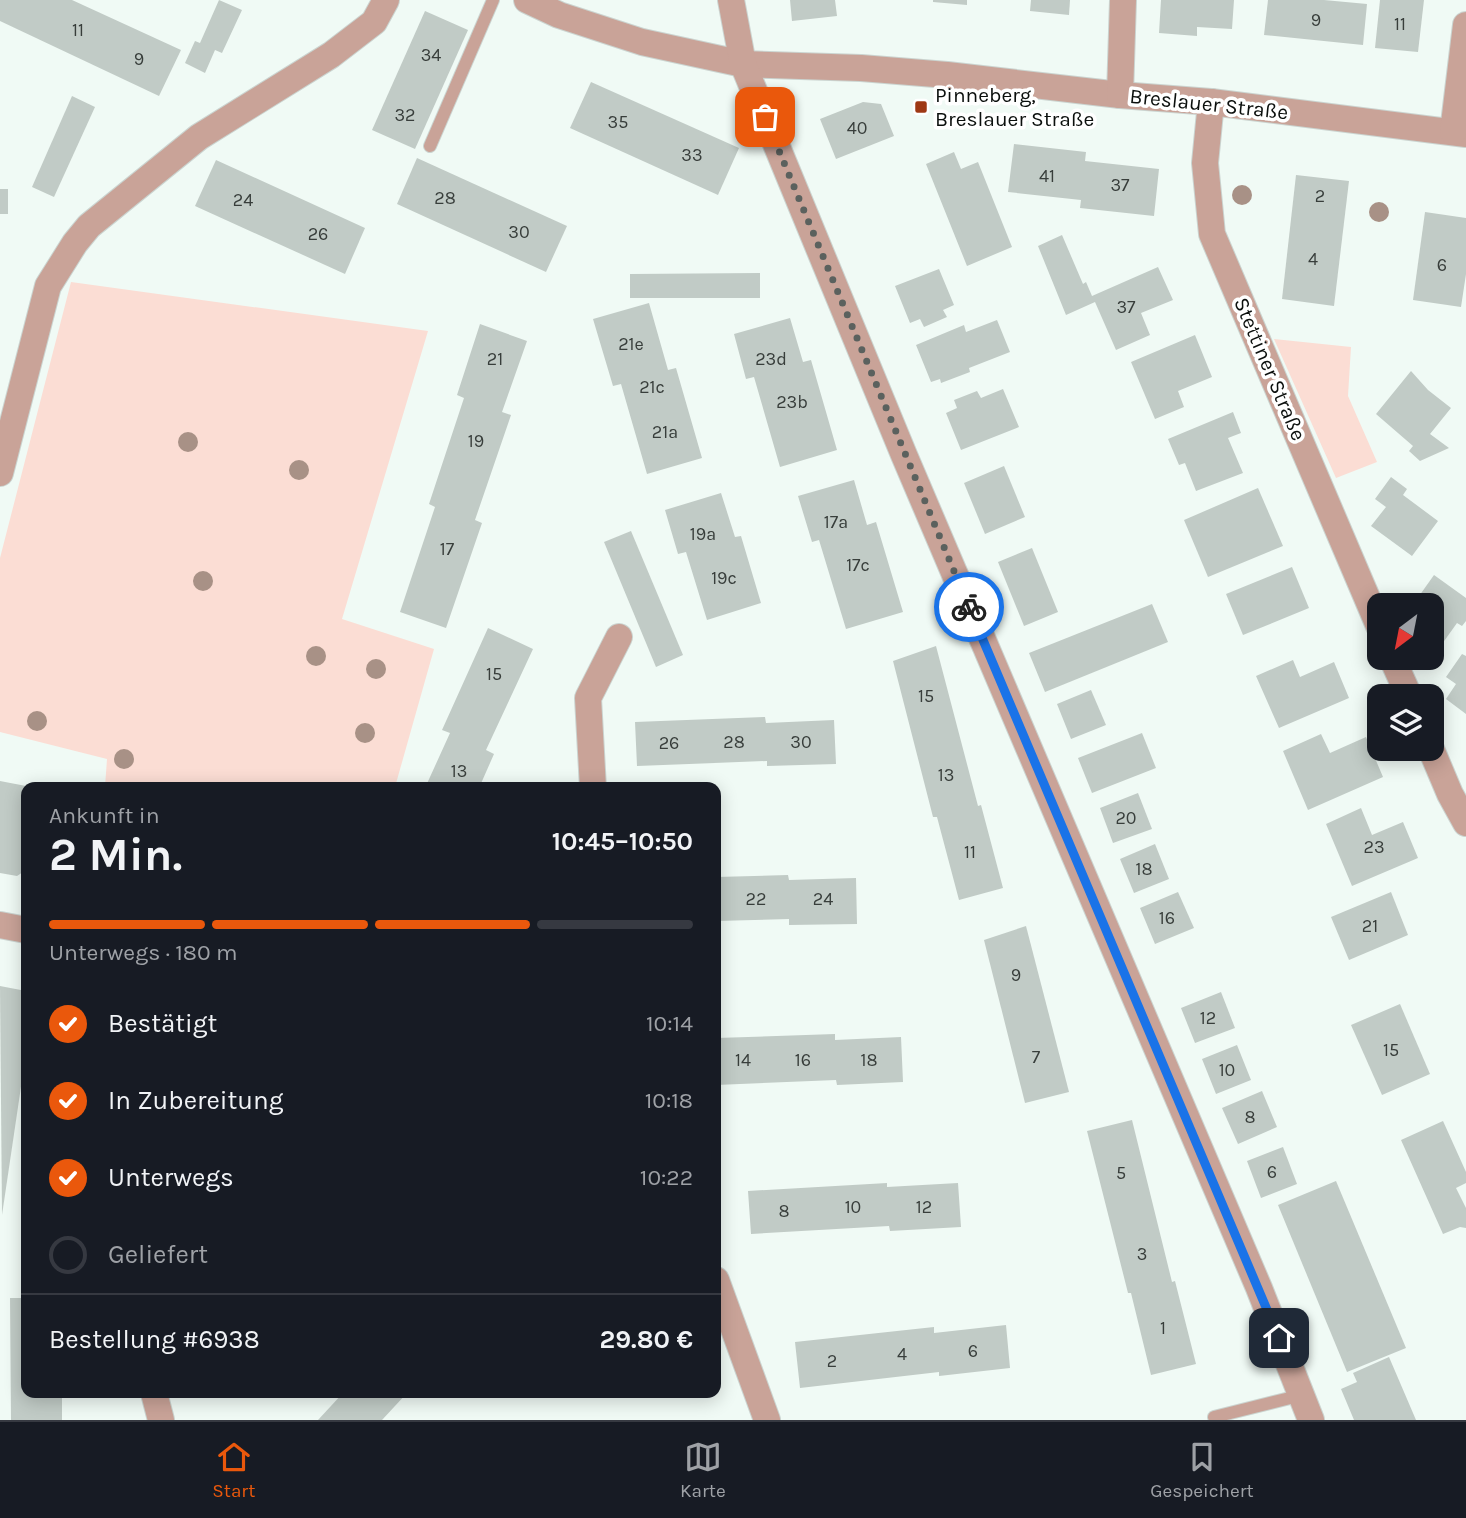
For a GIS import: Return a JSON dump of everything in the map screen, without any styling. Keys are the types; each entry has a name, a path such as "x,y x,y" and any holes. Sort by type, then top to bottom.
{"street":[{"path":"0,473 48,286 75,243 89,226 199,137 331,55 373,22 386,0"},
{"name":"Breslauer Straße","path":"527,0 559,15 642,42 743,65 861,68 947,75 1120,95 1211,102 1459,133"},
{"path":"731,0 743,65 904,455 1254,1275 1311,1420"},
{"path":"1120,95 1123,0"},
{"path":"1459,133 1466,25"},
{"name":"Stettiner Straße","path":"1211,102 1205,163 1212,234 1367,598"},
{"path":"593,782 588,698 619,637"},
{"path":"1436,761 1466,822"},
{"path":"0,926 21,929"},
{"path":"721,1294 767,1420"},
{"path":"155,1398 161,1420"}],"lane":[{"path":"430,146 493,0"},
{"path":"1214,1416 1302,1395"}],"shaded area":[{"path":"71,282 428,331 342,619 434,649 396,782 105,782 107,759 0,732 0,558"},
{"path":"1274,339 1351,347 1348,396 1377,462 1336,478"}],"building":[{"path":"0,0 72,0 181,50 159,96 0,21"},
{"path":"219,0 242,10 222,53 215,50 205,73 185,63 195,41 200,43"},
{"path":"790,0 835,0 837,16 792,21"},
{"path":"967,0 967,5 933,2"},
{"path":"1031,0 1070,0 1069,15 1030,11"},
{"path":"1161,0 1234,0 1232,29 1197,27 1197,36 1159,33"},
{"path":"1268,0 1324,0 1367,4 1363,45 1264,35"},
{"path":"1380,0 1424,0 1418,52 1375,48"},
{"path":"425,11 468,30 415,149 372,130"},
{"path":"591,82 739,148 718,195 570,128"},
{"path":"72,96 95,107 54,197 32,187"},
{"path":"863,102 881,104 894,136 836,159 820,119"},
{"path":"1014,144 1086,152 1085,161 1159,169 1154,216 1080,208 1081,200 1008,192"},
{"path":"954,152 961,169 978,162 1012,247 967,266 926,164"},
{"path":"417,158 567,226 546,272 397,204"},
{"path":"216,160 365,228 345,274 195,206"},
{"path":"1296,175 1349,181 1334,306 1282,299"},
{"path":"0,189 8,189 8,214 0,214"},
{"path":"1425,212 1466,218 1466,274 1461,307 1413,300"},
{"path":"1062,235 1083,284 1086,282 1092,296 1158,267 1173,300 1141,313 1150,335 1116,350 1095,302 1066,315 1038,246"},
{"path":"939,269 954,305 943,310 947,317 924,327 920,319 910,323 895,286"},
{"path":"760,273 760,298 630,298 630,274"},
{"path":"649,303 668,370 676,368 702,458 647,474 621,384 613,386 593,319"},
{"path":"790,318 803,362 811,360 837,450 780,467 754,377 746,379 734,334"},
{"path":"997,320 1010,352 969,368 970,372 941,383 940,379 931,382 916,345 964,325 966,332"},
{"path":"480,324 527,341 502,412 511,415 475,520 482,523 446,628 400,612 435,507 429,504 464,398 457,395"},
{"path":"1195,335 1212,377 1178,391 1184,407 1155,419 1131,362"},
{"path":"1411,371 1428,390 1451,408 1430,434 1449,448 1420,461 1409,451 1413,446 1376,414"},
{"path":"1003,389 1019,427 961,450 946,413 957,408 954,400 977,391 981,398"},
{"path":"1233,412 1241,433 1228,438 1243,473 1196,491 1185,463 1179,465 1168,439"},
{"path":"1004,466 1025,517 985,534 964,483"},
{"path":"1391,477 1407,489 1403,495 1438,521 1412,556 1371,526 1386,507 1375,499"},
{"path":"854,480 867,525 876,522 903,612 846,629 819,540 812,542 798,496"},
{"path":"1258,488 1283,546 1208,577 1184,520"},
{"path":"721,493 735,537 741,536 761,603 707,620 686,552 678,554 665,510"},
{"path":"631,531 683,655 656,667 604,542"},
{"path":"1032,548 1058,612 1024,626 998,562"},
{"path":"1292,567 1309,608 1243,635 1226,594"},
{"path":"1434,575 1466,598 1466,621 1462,626 1457,623 1444,641 1444,593 1421,593"},
{"path":"1152,604 1168,642 1045,692 1029,653"},
{"path":"488,628 533,649 486,750 494,754 482,782 428,782 450,733 442,730"},
{"path":"936,646 978,806 981,805 1003,888 959,900 937,817 933,817 893,661"},
{"path":"1462,654 1466,656 1466,714 1446,699 1456,684 1446,677"},
{"path":"1293,660 1300,677 1334,662 1349,698 1279,728 1256,676"},
{"path":"1091,690 1106,725 1071,739 1057,704"},
{"path":"765,717 766,723 834,720 836,764 767,766 767,761 637,766 635,722"},
{"path":"1142,733 1156,768 1092,793 1078,758"},
{"path":"1321,734 1330,753 1366,737 1367,761 1376,761 1383,777 1308,810 1283,751"},
{"path":"0,781 21,785 21,873 17,876 0,873"},
{"path":"1138,793 1152,829 1113,843 1100,808"},
{"path":"1361,808 1372,835 1403,822 1418,858 1352,886 1326,824"},
{"path":"1155,844 1169,879 1134,893 1120,859"},
{"path":"788,875 789,880 856,878 857,924 789,925 789,919 721,921 721,877"},
{"path":"1178,892 1194,928 1155,944 1140,908"},
{"path":"1391,892 1408,935 1349,960 1331,917"},
{"path":"1026,926 1069,1092 1025,1103 984,940"},
{"path":"0,986 21,990 21,1087 2,1215"},
{"path":"1221,992 1235,1028 1195,1043 1181,1008"},
{"path":"1400,1004 1430,1074 1382,1095 1351,1025"},
{"path":"835,1034 835,1040 901,1037 903,1082 837,1085 836,1080 721,1085 721,1038"},
{"path":"1237,1045 1251,1080 1216,1094 1202,1059"},
{"path":"1262,1091 1277,1127 1238,1144 1222,1108"},
{"path":"1132,1120 1172,1282 1175,1281 1196,1364 1151,1375 1087,1131"},
{"path":"1443,1121 1466,1172 1466,1183 1456,1188 1466,1208 1466,1228 1460,1227 1443,1234 1401,1140"},
{"path":"1283,1147 1297,1184 1261,1198 1247,1161"},
{"path":"1336,1181 1406,1348 1347,1372 1278,1205"},
{"path":"887,1183 887,1187 958,1183 961,1227 890,1231 889,1226 751,1234 748,1191"},
{"path":"10,1298 21,1298 21,1398 62,1398 62,1420 11,1420"},
{"path":"1006,1325 1010,1368 939,1376 939,1372 800,1388 795,1342 934,1327 934,1333"},
{"path":"1389,1357 1416,1420 1354,1420 1341,1389 1357,1382 1353,1373"},
{"path":"338,1398 402,1398 382,1420 318,1420"}],"way so far":[{"path":"765,117 969,607"}],"place":[{"name":"Pinneberg, Breslauer Straße","path":"921,107"}],"route":[{"path":"969,607 1279,1338"}]}
